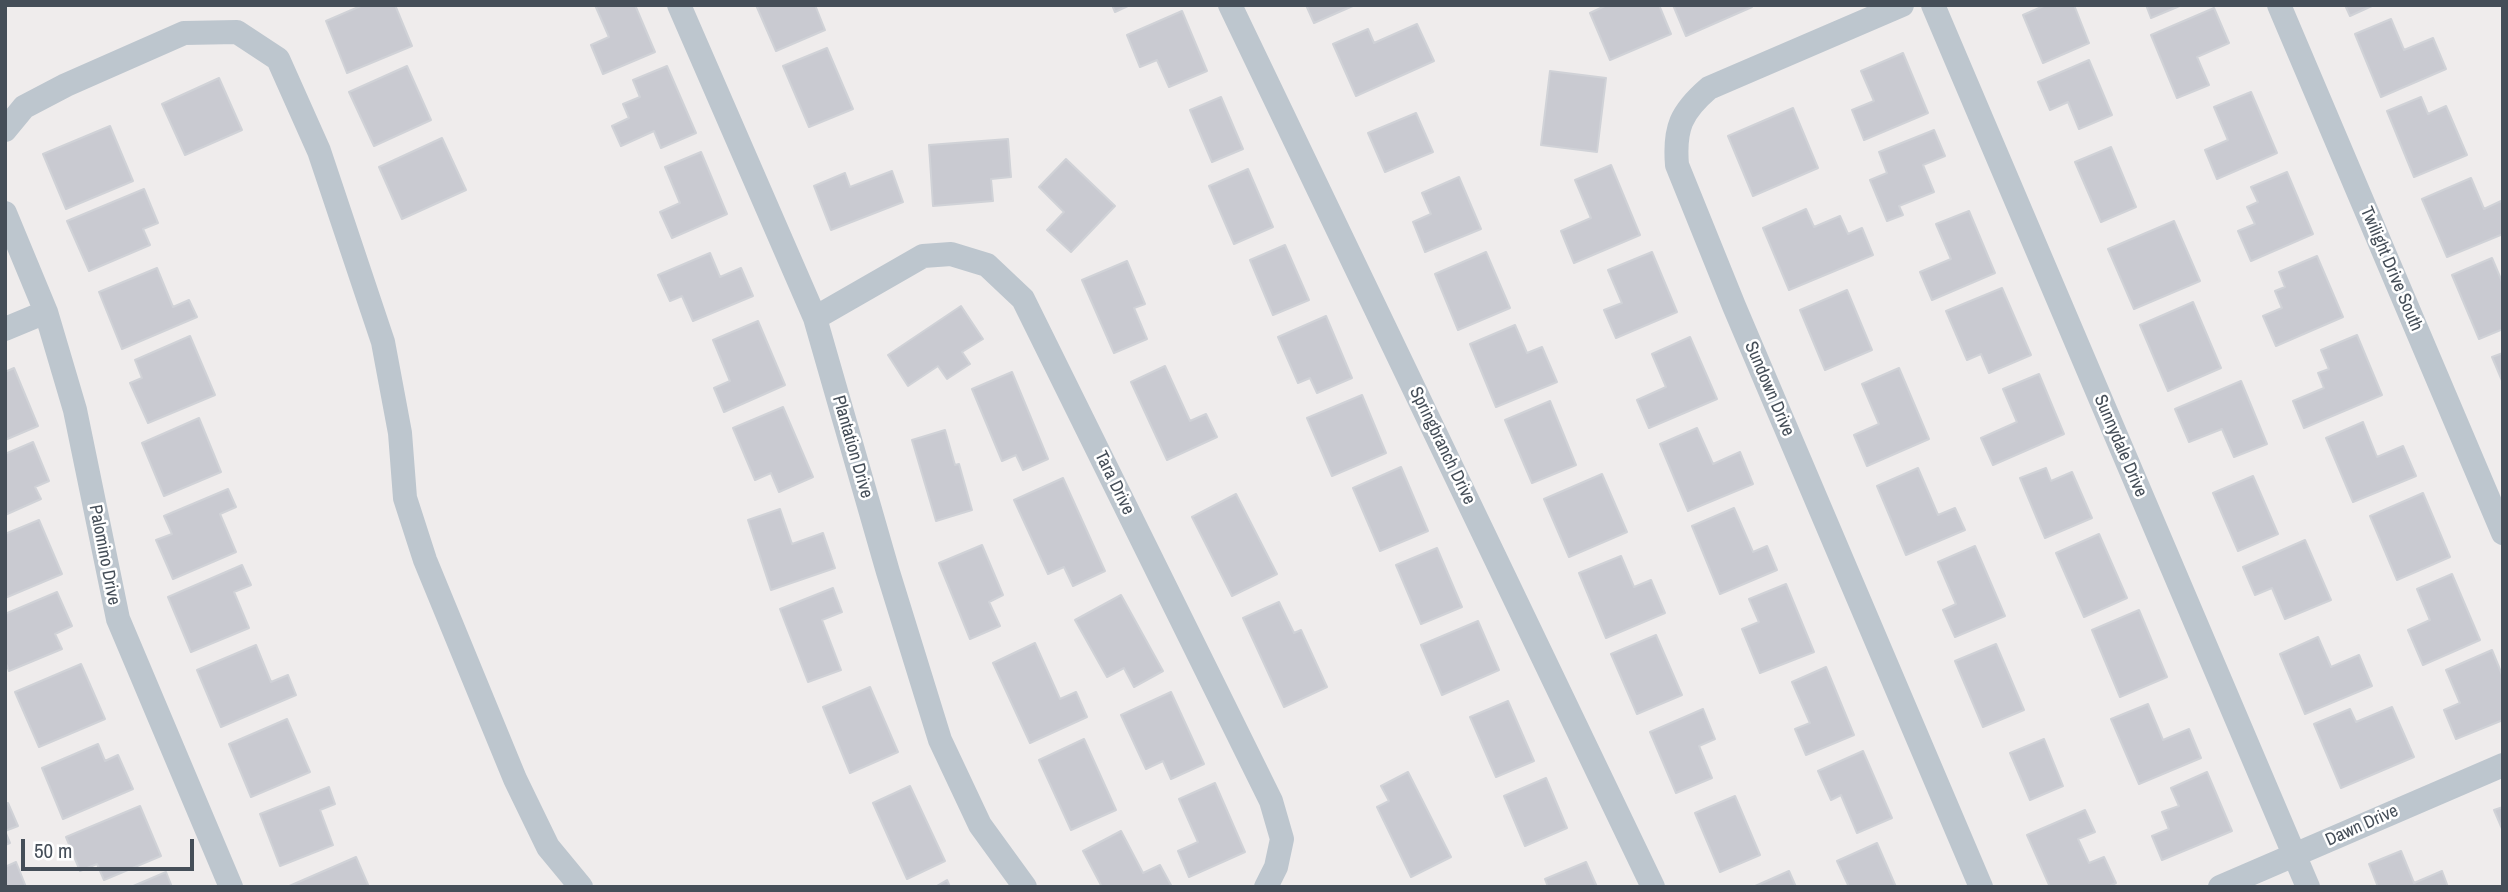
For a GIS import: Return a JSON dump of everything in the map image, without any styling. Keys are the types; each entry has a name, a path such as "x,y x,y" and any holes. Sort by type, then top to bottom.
{"street":[{"name":"Plantation Drive","path":"679,5 815,318 888,572 940,740 980,825 1025,887"},
{"name":"Springbranch Drive","path":"1230,5 1653,887"},
{"name":"Sundown Drive","path":"1902,5 1709,88 1692,103 1680,122 1675,143 1677,165 1740,319 1981,887"},
{"name":"Sunnydale Drive","path":"1933,5 2308,887"},
{"name":"Twilight Drive South","path":"2279,5 2503,533"},
{"path":"5,130 24,107 66,85 184,33 237,32 278,59 319,151 383,342 400,433 405,498 425,560 515,779 548,847 580,887"},
{"name":"Palomino Drive","path":"5,213 46,312 75,410 118,619 231,887"},
{"name":"Tara Drive","path":"815,318 923,256 951,254 987,265 1023,299 1271,801 1282,839 1276,867 1266,887"},
{"path":"5,329 46,312"},
{"name":"Dawn Drive","path":"2220,887 2503,765"}],"building":[{"path":"363,5 395,5 412,46 347,73 326,21"},
{"path":"595,5 635,5 655,52 603,74 591,45 609,37"},
{"path":"756,5 815,5 825,30 776,51"},
{"path":"1112,5 1130,5 1115,12"},
{"path":"1306,5 1355,5 1314,23"},
{"path":"1607,5 1659,5 1671,34 1610,60 1590,13"},
{"path":"1673,5 1751,5 1752,7 1686,36"},
{"path":"2046,5 2074,5 2089,43 2043,63 2023,15"},
{"path":"2146,5 2182,5 2151,18"},
{"path":"2345,5 2374,5 2350,16"},
{"path":"2214,8 2229,43 2197,57 2209,85 2177,98 2151,35"},
{"path":"1182,11 1207,71 1169,87 1157,60 1140,67 1127,35"},
{"path":"2391,19 2404,50 2433,38 2446,69 2381,97 2355,34"},
{"path":"1417,24 1434,61 1356,96 1333,44 1368,29 1374,43"},
{"path":"827,48 853,109 809,127 783,66"},
{"path":"1903,53 1928,113 1864,140 1852,110 1874,101 1861,71"},
{"path":"2089,60 2112,115 2079,129 2068,102 2050,110 2038,82"},
{"path":"407,66 431,120 374,146 349,92"},
{"path":"667,66 696,133 661,148 654,131 621,146 612,126 629,118 623,104 640,97 633,80"},
{"path":"1550,71 1606,78 1597,152 1541,145"},
{"path":"219,78 242,130 185,155 162,104"},
{"path":"2251,92 2277,153 2217,179 2205,150 2228,140 2214,107"},
{"path":"1221,97 1243,149 1212,162 1190,110"},
{"path":"2421,97 2428,114 2446,106 2467,155 2414,177 2387,111"},
{"path":"1793,108 1818,168 1753,196 1728,136"},
{"path":"1416,113 1433,152 1385,172 1368,133"},
{"path":"110,126 133,181 66,209 43,154"},
{"path":"1934,130 1945,156 1923,165 1934,192 1899,206 1903,215 1887,221 1870,180 1887,173 1879,152"},
{"path":"442,138 466,190 402,219 379,167"},
{"path":"1008,139 1011,177 991,179 993,201 933,206 929,145"},
{"path":"2111,147 2136,207 2101,222 2075,162"},
{"path":"701,152 727,214 672,238 660,212 680,203 665,167"},
{"path":"1066,159 1115,206 1071,252 1047,230 1064,212 1039,187"},
{"path":"1611,165 1640,235 1574,263 1561,231 1591,218 1575,180"},
{"path":"1248,169 1273,227 1234,244 1209,186"},
{"path":"892,171 903,202 831,230 814,186 845,173 850,187"},
{"path":"2287,172 2313,234 2251,261 2238,231 2255,224 2247,207 2258,202 2251,187"},
{"path":"1459,177 1481,229 1425,252 1413,222 1431,214 1422,193"},
{"path":"2471,178 2484,209 2501,201 2503,234 2447,257 2422,199"},
{"path":"144,189 158,223 143,229 150,245 89,271 67,221"},
{"path":"1806,209 1814,227 1840,216 1848,234 1862,228 1873,255 1789,290 1763,228"},
{"path":"1969,211 1995,273 1932,300 1920,272 1951,259 1936,224"},
{"path":"2174,221 2200,281 2134,309 2108,249"},
{"path":"1285,245 1309,300 1273,315 1250,260"},
{"path":"1486,252 1510,308 1458,330 1435,274"},
{"path":"1652,252 1677,312 1616,338 1604,310 1622,303 1608,270"},
{"path":"710,253 720,277 741,268 753,296 693,321 682,296 670,301 658,275"},
{"path":"2317,256 2343,317 2276,346 2263,316 2282,308 2275,291 2285,287 2279,272"},
{"path":"2492,258 2503,284 2503,329 2479,339 2452,275"},
{"path":"1127,261 1145,304 1134,308 1147,339 1114,353 1082,280"},
{"path":"157,268 173,307 189,300 197,317 122,349 99,292"},
{"path":"2002,288 2031,355 1989,373 1981,354 1967,360 1946,311"},
{"path":"1847,290 1872,350 1825,370 1800,310"},
{"path":"2193,302 2221,368 2168,391 2140,325"},
{"path":"961,306 983,339 962,352 970,364 947,379 938,366 908,386 888,355"},
{"path":"1326,316 1352,378 1317,393 1310,378 1298,383 1278,337"},
{"path":"758,321 785,385 724,412 714,388 730,381 713,340"},
{"path":"1515,325 1527,353 1542,347 1557,382 1496,407 1470,344"},
{"path":"2357,335 2382,395 2304,428 2293,401 2324,388 2318,373 2329,369 2321,350"},
{"path":"190,336 215,395 148,423 130,383 142,378 135,360"},
{"path":"1690,337 1717,399 1649,428 1637,400 1666,387 1652,354"},
{"path":"2503,353 2503,383 2492,357"},
{"path":"1165,366 1190,421 1206,414 1217,437 1167,460 1131,382"},
{"path":"14,368 38,426 5,440 5,372"},
{"path":"1899,368 1929,439 1867,466 1854,435 1879,424 1862,384"},
{"path":"1012,372 1048,459 1023,470 1016,455 1002,461 972,389"},
{"path":"2039,374 2064,434 1993,465 1981,438 2017,422 2003,389"},
{"path":"2241,381 2267,444 2234,457 2222,429 2189,442 2175,409"},
{"path":"1362,395 1386,453 1332,476 1307,418"},
{"path":"1550,401 1576,465 1532,483 1505,420"},
{"path":"783,407 813,477 779,492 771,473 755,480 733,428"},
{"path":"199,418 221,472 164,496 142,443"},
{"path":"2363,422 2377,457 2403,446 2416,476 2353,502 2326,438"},
{"path":"1697,428 1713,464 1740,452 1753,484 1688,511 1660,444"},
{"path":"945,430 955,465 959,464 972,510 936,521 912,440"},
{"path":"33,442 49,481 35,487 41,499 5,515 5,454"},
{"path":"1401,467 1428,531 1380,551 1353,488"},
{"path":"1918,468 1938,515 1955,508 1965,530 1906,555 1877,486"},
{"path":"2046,468 2051,481 2072,472 2092,518 2045,538 2020,478"},
{"path":"1602,474 1627,532 1569,557 1544,499"},
{"path":"2253,476 2278,534 2238,551 2213,493"},
{"path":"1063,478 1105,571 1073,586 1064,567 1048,574 1014,500"},
{"path":"228,489 236,507 220,514 236,552 173,579 156,540 172,534 164,516"},
{"path":"2423,493 2450,557 2397,580 2370,516"},
{"path":"1236,494 1277,574 1232,596 1192,517"},
{"path":"1734,508 1753,552 1767,546 1777,570 1720,594 1692,526"},
{"path":"780,509 792,544 823,533 835,568 771,590 748,520"},
{"path":"39,520 62,574 5,598 5,534"},
{"path":"2099,534 2127,598 2084,617 2056,553"},
{"path":"2305,540 2331,600 2285,619 2272,588 2255,595 2243,567"},
{"path":"982,545 1003,595 989,602 1000,626 970,639 939,563"},
{"path":"1975,546 2005,616 1955,637 1943,610 1956,604 1938,562"},
{"path":"1437,548 1462,607 1421,624 1396,565"},
{"path":"1621,556 1634,587 1651,580 1665,613 1606,638 1579,573"},
{"path":"242,565 251,585 234,592 249,628 191,652 168,597"},
{"path":"2452,574 2480,640 2423,665 2408,630 2430,620 2417,589"},
{"path":"1786,584 1814,652 1760,673 1742,629 1759,622 1749,599"},
{"path":"833,588 842,612 822,620 841,670 808,682 780,609"},
{"path":"57,592 72,626 55,634 62,649 9,671 5,661 5,614"},
{"path":"1121,595 1163,671 1134,687 1124,668 1107,677 1075,620"},
{"path":"1279,602 1294,633 1301,630 1327,687 1284,707 1243,618"},
{"path":"2139,610 2167,677 2120,697 2092,630"},
{"path":"1478,621 1499,670 1442,695 1421,645"},
{"path":"1656,635 1682,695 1637,714 1611,654"},
{"path":"2318,637 2331,667 2359,655 2372,686 2305,714 2280,654"},
{"path":"1035,643 1060,699 1076,692 1087,717 1030,743 993,663"},
{"path":"1996,644 2024,710 1983,727 1955,661"},
{"path":"256,645 271,682 288,675 296,695 221,727 197,670"},
{"path":"2492,650 2503,677 2503,720 2456,739 2444,710 2460,703 2446,670"},
{"path":"81,664 105,719 39,747 15,692"},
{"path":"1826,667 1854,735 1806,755 1795,729 1810,723 1792,682"},
{"path":"870,687 898,752 850,773 823,707"},
{"path":"1171,692 1204,764 1171,779 1163,761 1146,769 1121,715"},
{"path":"1508,701 1534,761 1496,777 1470,717"},
{"path":"2148,704 2163,740 2189,729 2201,758 2139,784 2111,719"},
{"path":"2392,707 2414,757 2341,788 2314,724 2350,709 2356,722"},
{"path":"1703,709 1715,739 1699,746 1712,778 1676,793 1650,732"},
{"path":"287,719 310,772 251,797 229,744"},
{"path":"1084,739 1116,810 1071,830 1039,760"},
{"path":"2044,739 2063,786 2030,800 2010,753"},
{"path":"98,744 105,761 118,755 133,789 63,819 42,768"},
{"path":"1863,751 1892,818 1857,833 1841,795 1831,800 1818,771"},
{"path":"1408,772 1451,857 1411,877 1377,807 1389,801 1381,786"},
{"path":"2207,772 2232,831 2162,860 2152,836 2169,829 2162,812 2179,806 2171,788"},
{"path":"1546,778 1567,828 1525,846 1504,796"},
{"path":"1215,783 1245,852 1189,877 1178,851 1198,842 1179,799"},
{"path":"910,786 945,861 907,879 873,803"},
{"path":"329,787 335,804 320,810 333,845 280,866 260,814"},
{"path":"1735,796 1760,855 1720,872 1695,813"},
{"path":"8,803 18,826 5,831 5,804"},
{"path":"140,806 161,856 104,880 97,864 80,871 66,837"},
{"path":"2503,807 2503,831 2494,810"},
{"path":"2085,810 2095,832 2078,839 2089,863 2104,857 2116,883 2108,887 2050,887 2027,835"},
{"path":"5,831 10,843 5,845"},
{"path":"1121,831 1143,873 1160,865 1172,887 1102,887 1083,851"},
{"path":"1877,843 1896,887 1849,887 1837,861"},
{"path":"2401,851 2414,883 2442,871 2448,887 2378,887 2369,864"},
{"path":"356,857 369,887 287,887"},
{"path":"16,862 26,887 5,887 5,867"},
{"path":"1586,862 1597,887 1548,887 1545,879"},
{"path":"1789,871 1796,887 1753,887"},
{"path":"166,872 172,887 131,887"},
{"path":"947,880 950,887 935,887"}]}
